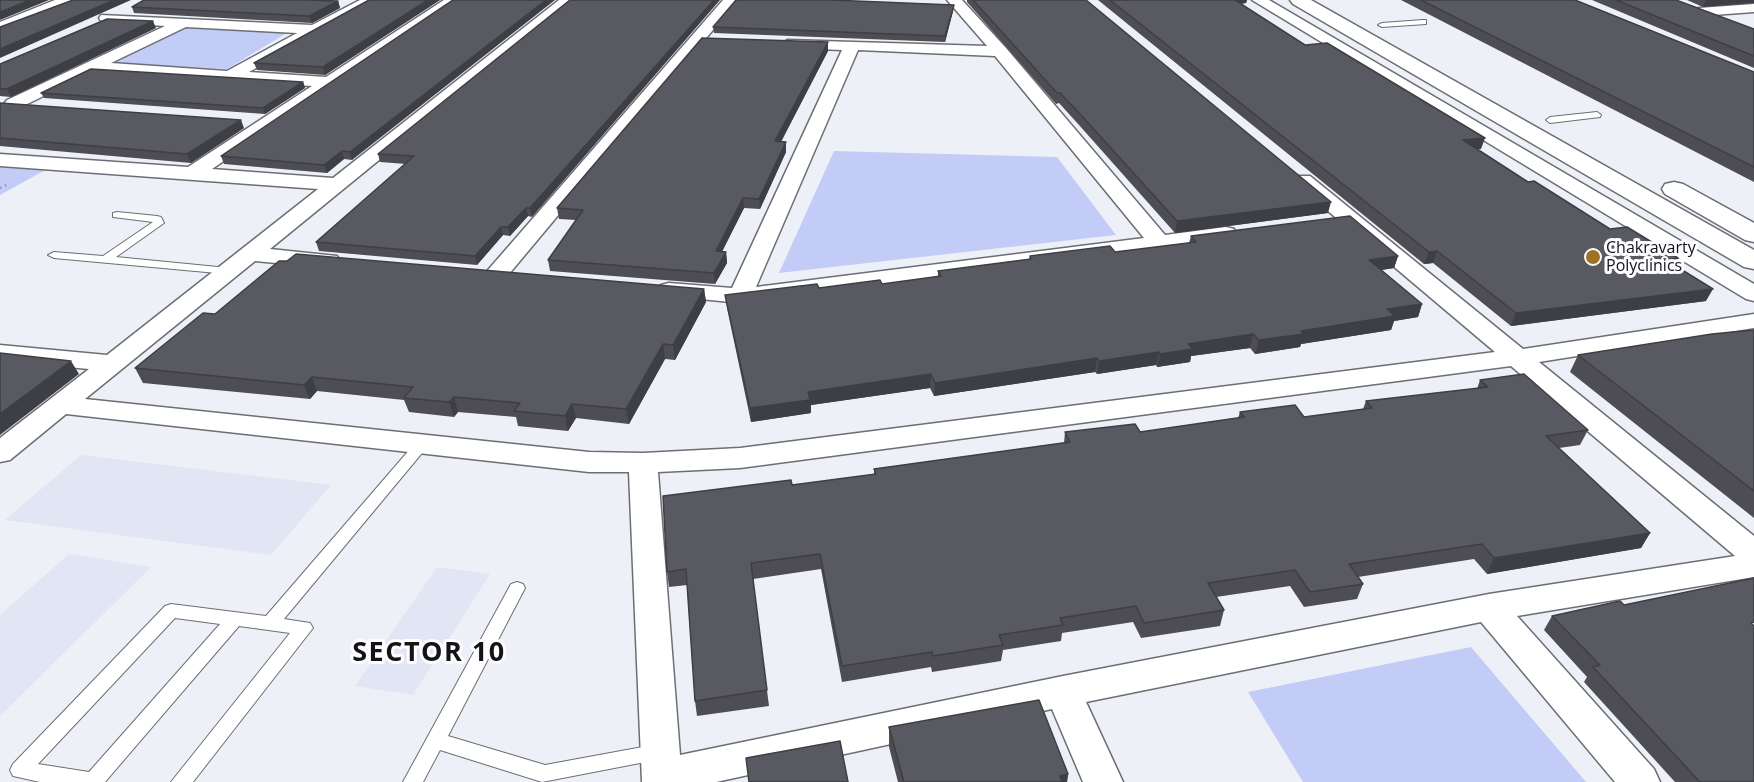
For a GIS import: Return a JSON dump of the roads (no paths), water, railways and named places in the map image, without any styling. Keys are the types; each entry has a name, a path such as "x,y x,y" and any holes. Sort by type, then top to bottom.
{"street":[{"path":"0,19 47,0"},
{"path":"0,28 70,0"},
{"path":"190,175 453,0"},
{"path":"0,453 568,0"},
{"path":"496,275 731,0"},
{"path":"954,0 1000,51 1159,242"},
{"path":"1259,0 1754,294"},
{"path":"1299,0 1754,261"},
{"path":"1338,0 1580,137"},
{"path":"334,2 368,2"},
{"path":"227,77 368,2"},
{"path":"138,5 101,21 185,22 315,30"},
{"path":"1732,25 1694,10 1754,8"},
{"path":"7,104 185,22"},
{"path":"698,39 722,40"},
{"path":"781,42 1000,51"},
{"path":"740,296 852,45"},
{"path":"91,67 329,82"},
{"path":"7,104 48,107"},
{"path":"245,120 268,122"},
{"path":"0,160 337,184"},
{"path":"1287,166 1754,554"},
{"path":"1652,177 1754,234"},
{"path":"1317,223 1351,219"},
{"path":"647,288 740,296 1249,231"},
{"path":"249,254 355,263"},
{"path":"472,273 519,277"},
{"path":"60,405 589,462 740,458 1519,357 1754,321"},
{"path":"0,353 112,363"},
{"path":"643,462 662,770 1489,607 1754,565"},
{"path":"1489,607 1640,782"},
{"path":"1064,691 1103,782"}],"lane":[{"path":"1382,25 1423,22"},
{"path":"1550,120 1597,115"},
{"path":"106,259 159,223 157,219 117,215"},
{"path":"54,255 228,271"},
{"path":"271,622 422,444"},
{"path":"413,782 517,588"},
{"path":"181,782 304,628 271,622 236,618 171,611 20,770 93,782 236,618"},
{"path":"435,740 545,774 662,770"}],"place":[{"name":"Chakravarty Polyclinics","path":"1593,257"}],"district":[{"name":"SECTOR 10","path":"429,653"}]}
